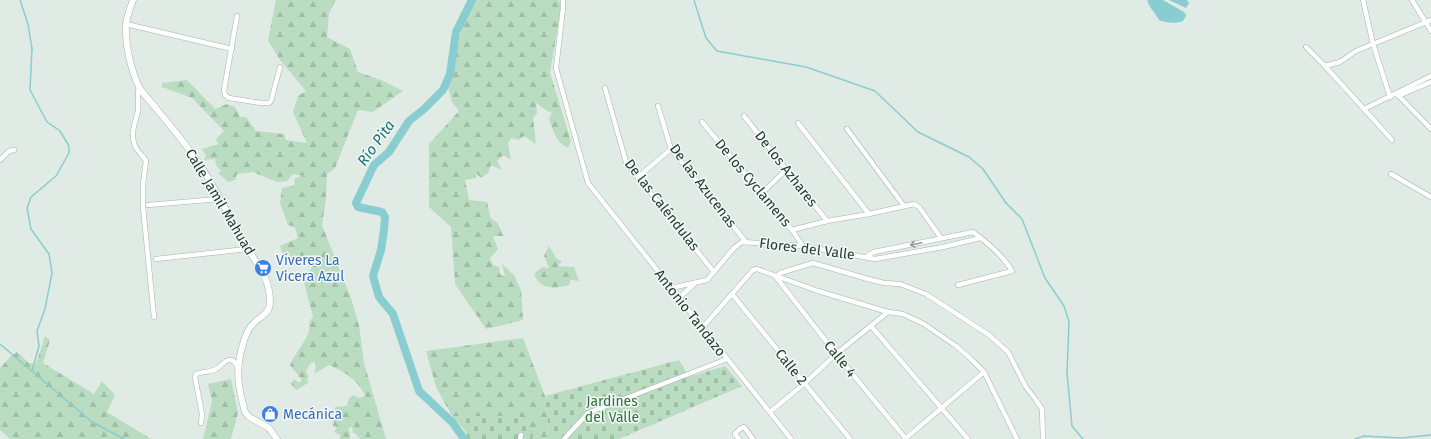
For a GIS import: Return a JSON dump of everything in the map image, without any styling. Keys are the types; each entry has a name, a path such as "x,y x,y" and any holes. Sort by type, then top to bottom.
{"street":[{"name":"Calle Jamil Mahuad","path":"132,0 126,24 129,53 134,74 139,86 181,139 202,169 247,249 263,271 270,302 269,309 253,323 249,329 240,354 237,367 237,376 245,412 249,417 269,428 277,439"},
{"name":"Antonio Tandazo","path":"563,0 556,68 586,178 590,187 791,439"},
{"path":"1363,0 1373,44 1390,97"},
{"path":"1412,0 1431,31"},
{"path":"237,16 224,90 225,95 229,98 269,103 271,101 280,67"},
{"path":"1325,66 1340,62 1356,51 1431,20"},
{"path":"126,24 232,49"},
{"path":"1306,47 1392,140"},
{"path":"1365,111 1431,76"},
{"path":"1365,111 1431,82"},
{"path":"139,86 137,96 138,110 133,126 133,137 134,145 146,162 142,207 154,317"},
{"name":"De las Caléndulas","path":"605,88 625,161 714,272"},
{"path":"1399,96 1431,129"},
{"name":"De las Azucenas","path":"658,106 672,149 746,242"},
{"name":"De los Azhares","path":"744,116 827,221"},
{"name":"De los Cyclamens","path":"702,122 762,193 803,246"},
{"path":"798,123 870,214"},
{"path":"847,129 904,206"},
{"path":"638,177 672,149"},
{"path":"0,160 9,151 14,150"},
{"path":"762,193 786,170"},
{"path":"1391,174 1431,197"},
{"path":"148,205 219,199"},
{"path":"792,230 827,221 870,214 914,204 918,205 941,238"},
{"name":"Flores del Valle","path":"866,257 874,252 972,232 1005,261 1012,272 958,285"},
{"name":"Flores del Valle","path":"671,288 707,280 734,248 739,244 746,242 803,246 875,259 943,247 980,238"},
{"path":"156,259 247,249"},
{"path":"776,277 786,270 813,263 874,280 900,284 926,294 989,335 1008,352 1026,387 1042,409 1043,439"},
{"path":"702,328 753,270 760,269 776,277 818,291 888,312 903,314 924,324 956,346 970,357 984,372 1017,439"},
{"name":"Calle 4","path":"776,277 836,354 906,439"},
{"name":"Flores del Valle","path":"679,298 694,284"},
{"name":"Calle 2","path":"732,294 850,439"},
{"path":"770,412 805,384 836,354 888,312"},
{"path":"871,326 968,439"},
{"path":"201,423 202,414 195,377 196,374 208,373 215,370 226,360 230,359 234,361 237,367"},
{"path":"564,439 588,414 727,359"},
{"path":"906,439 984,372"},
{"path":"739,439 735,434 738,430 744,427 753,439"}],"green space":[{"path":"276,0 336,0 329,13 327,37 350,49 358,72 381,80 403,91 373,112 358,110 335,168 327,174 326,199 322,225 351,298 359,325 364,363 386,439 360,439 355,433 353,433 352,426 348,430 350,432 350,439 340,439 340,435 334,432 337,427 333,426 335,407 347,406 349,398 353,395 359,398 365,396 359,385 340,370 329,365 314,374 316,366 314,361 310,364 306,371 309,377 307,379 308,383 296,390 291,384 294,379 299,383 302,380 290,365 308,334 310,321 313,317 304,282 318,255 284,258 280,246 298,238 295,227 288,225 280,203 282,188 294,186 295,178 303,176 293,174 287,181 277,182 253,172 237,174 235,180 228,182 218,173 221,171 216,165 215,159 204,160 206,155 202,149 218,144 216,139 224,131 192,98 162,87 162,83 187,80 215,109 227,104 235,107 240,117 246,117 256,131 284,134 286,140 307,143 293,112 298,96 306,91 280,60 268,40"},
{"path":"468,0 559,0 561,7 550,73 571,141 568,148 558,140 549,119 552,113 536,103 537,113 533,118 536,144 524,136 519,140 511,138 508,144 511,160 503,155 497,161 502,170 491,165 488,173 481,178 476,173 476,178 465,180 469,200 487,202 491,219 497,222 504,236 493,236 498,249 490,258 493,265 499,267 500,275 505,276 502,264 514,275 521,290 523,320 486,329 455,284 451,227 429,207 429,144 459,111 452,102 448,87"},
{"path":"549,246 557,259 562,261 558,266 574,267 579,281 571,280 569,285 549,287 544,286 536,279 534,274 542,267 549,268 544,256"},
{"path":"45,336 50,340 43,363 94,394 102,381 115,395 107,412 151,439 10,439 0,430 0,368 17,352 29,363 36,364"},
{"path":"523,338 545,396 550,439 532,439 533,431 518,416 452,416 436,387 426,351"},
{"name":"Jardines del Valle","path":"679,360 689,377 725,366 742,386 619,439 550,439 545,396"},
{"path":"231,379 238,413 231,439 203,439 212,401 208,384"},
{"path":"452,416 518,416 534,431 532,439 468,439 464,429"}],"water":[{"path":"1147,0 1163,0 1184,12 1186,16 1183,21 1177,23 1159,20"},
{"path":"1169,0 1187,0 1189,3 1186,8"}],"waterway":[{"path":"20,0 28,24 32,49"},
{"name":"Río Pita","path":"464,439 453,423 419,391 393,314 379,297 373,276 381,250 385,217 382,212 358,207 356,203 374,165 389,152 409,121 424,109 443,90 450,74 456,32 472,0"},
{"path":"694,0 706,38 717,51 806,67 875,91 918,132 969,157 983,169 1006,203"},
{"path":"32,48 30,90 47,122 60,131 69,146 69,153 56,176 31,197 27,208 31,229 49,254 52,273 45,309 37,331 39,346 32,371"},
{"path":"1005,202 1022,219 1045,278 1064,306 1069,322 1067,373 1072,426 1083,439"},
{"path":"0,344 92,422 124,439"},
{"path":"1355,439 1364,436 1401,438 1431,435"}],"place":[{"name":"Víveres La Vicera Azul","path":"263,268"},
{"name":"Mecánica","path":"270,414"}]}
